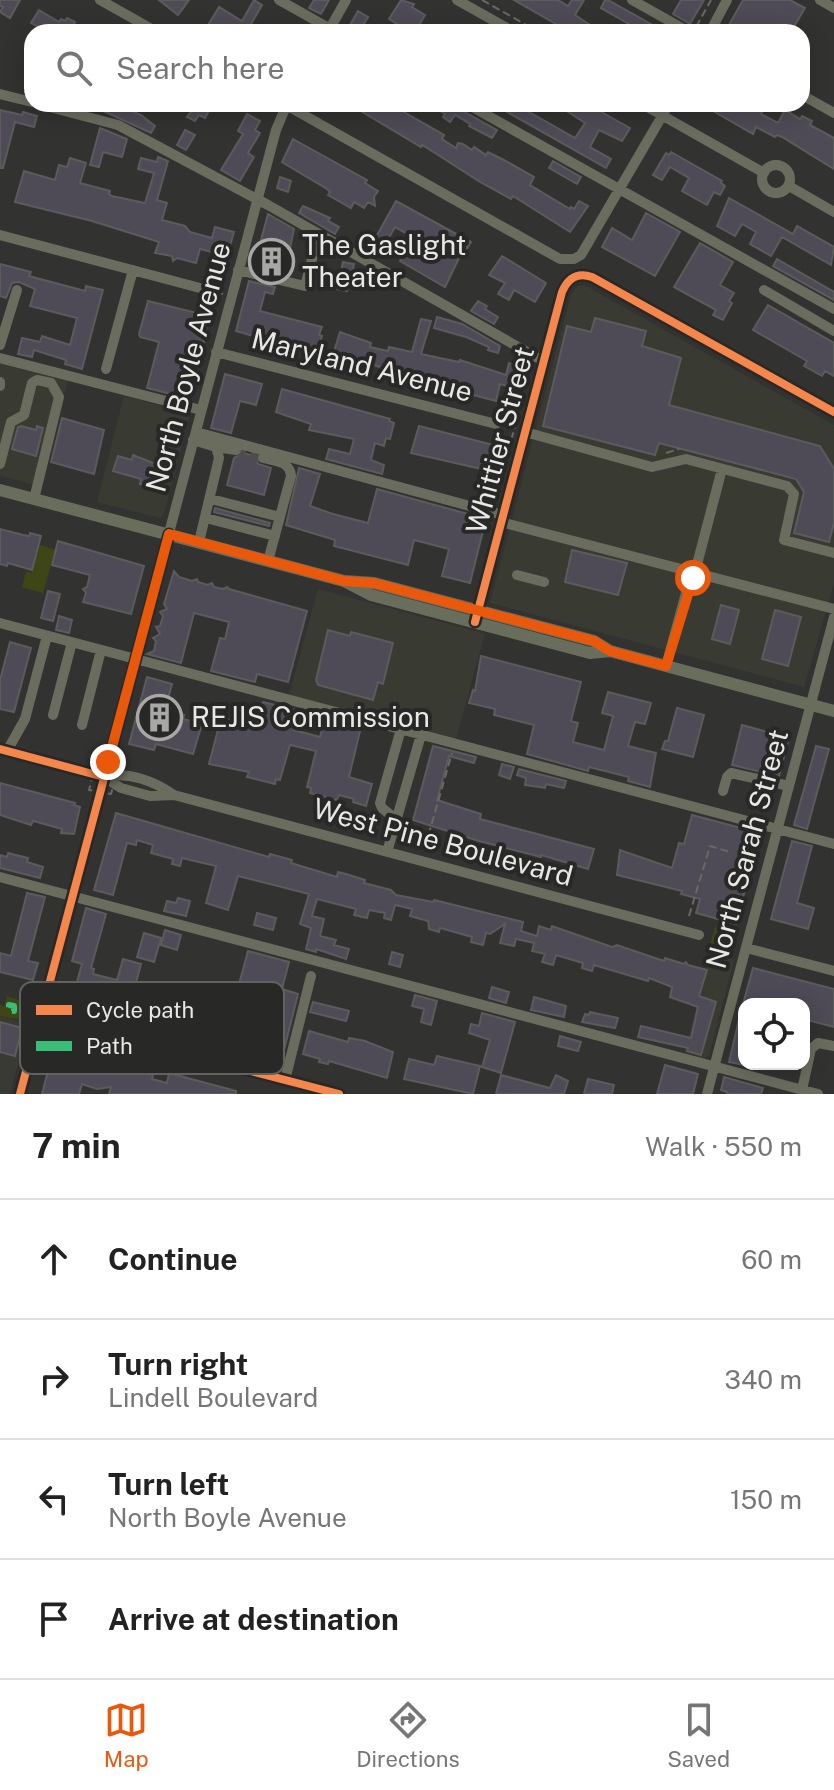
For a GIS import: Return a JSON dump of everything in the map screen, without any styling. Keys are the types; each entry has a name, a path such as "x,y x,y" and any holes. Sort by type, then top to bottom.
{"main road":[{"path":"0,490 344,581 374,583 476,616 594,641 610,651 834,711"}],"street":[{"path":"100,0 143,24"},
{"path":"279,0 320,24"},
{"path":"335,24 346,0"},
{"path":"457,0 500,24"},
{"path":"632,0 676,24"},
{"path":"714,24 727,0"},
{"path":"820,0 834,8"},
{"path":"0,94 24,100"},
{"path":"810,100 834,113"},
{"path":"68,112 118,125 543,361"},
{"name":"North Boyle Avenue","path":"49,982 231,296 284,112"},
{"path":"301,112 560,259 574,259 581,255 665,112"},
{"path":"481,112 834,309"},
{"path":"657,112 764,173"},
{"path":"770,166 784,167 789,175 789,186 780,193 771,192 764,186 764,173 770,166"},
{"path":"789,186 834,212"},
{"path":"0,235 200,288"},
{"path":"238,270 305,286 316,244"},
{"path":"106,369 133,270"},
{"name":"Whittier Street","path":"476,616 562,292 567,281 577,275 592,277 834,412"},
{"path":"0,345 17,290"},
{"path":"764,290 834,331"},
{"name":"Maryland Avenue","path":"216,352 496,424"},
{"path":"0,358 201,410"},
{"path":"0,464 11,422 24,415 32,383 37,380 51,383 59,397 34,499"},
{"path":"525,432 652,467 686,459 787,486 794,494 784,540 834,553"},
{"path":"194,436 216,447 236,450"},
{"path":"194,436 834,609"},
{"path":"199,542 219,458 216,447"},
{"path":"263,458 286,465 291,476 268,561"},
{"path":"666,666 722,469"},
{"path":"211,499 275,536"},
{"path":"206,518 280,517"},
{"path":"517,575 544,582"},
{"name":"North Sarah Street","path":"707,1094 834,617"},
{"path":"0,623 834,844"},
{"path":"4,750 25,719 47,636"},
{"path":"53,715 72,642"},
{"path":"82,725 101,650"},
{"path":"397,820 380,803 401,729"},
{"path":"387,852 421,735"},
{"name":"West Pine Boulevard","path":"4,750 104,777 124,775 154,783 174,795 699,935"},
{"path":"723,791 731,773 789,786"},
{"path":"0,877 818,1094"},
{"path":"746,948 834,971"},
{"path":"285,1080 311,976"},
{"path":"802,1090 811,1049 818,1043 834,1046"},
{"name":"North Boyle Avenue","path":"20,1094 25,1074"},
{"path":"262,1074 339,1094"}],"path":[{"path":"482,0 525,24"},
{"path":"696,24 711,0"},
{"path":"511,440 518,417"},
{"path":"425,847 455,744"},
{"path":"689,916 710,846 730,852"},
{"path":"718,954 726,926"}],"shaded area":[{"path":"584,285 834,425 834,583 804,687 490,603 571,294 578,286"},
{"path":"0,363 68,381 40,486 0,476"},
{"path":"124,396 190,414 164,514 160,518 97,502"},
{"path":"318,589 485,634 456,739 289,695"},
{"path":"711,954 734,960 709,1056 703,1058 684,1052"},
{"path":"0,1016 20,1021 20,1056 10,1094 0,1094"}],"green space":[{"path":"40,545 55,550 43,593 22,587 26,572 32,573"},
{"path":"715,927 735,933 730,954 709,949"},
{"path":"7,996 20,1001 18,1019 0,1016 0,1004 4,1007"}],"building":[{"path":"0,0 20,0 10,18 0,12 3,7"},
{"path":"159,0 189,0 178,15"},
{"path":"254,0 262,5 251,24 209,24 219,7 242,21"},
{"path":"314,0 329,0 321,14 309,8"},
{"path":"401,0 414,4 412,7 425,15 420,24 397,24 389,19"},
{"path":"514,0 558,0 568,6 572,0 584,0 575,15 589,24 556,24"},
{"path":"608,0 651,24 629,24 601,8"},
{"path":"681,0 704,0 690,24 673,14"},
{"path":"743,0 790,0 805,8 796,24 730,24"},
{"path":"39,10 59,22 67,18 75,22 74,24 31,23"},
{"path":"358,11 368,17 364,24 351,24"},
{"path":"0,110 37,116 34,127 15,122 3,168 0,168"},
{"path":"105,112 134,112 141,115 155,126 151,133"},
{"path":"191,112 208,112 205,118 199,115 195,121 187,117"},
{"path":"362,112 404,112 444,135 442,139 456,148 458,143 472,150 474,147 486,155 488,152 534,177 530,185 570,209 574,209 579,201 588,206 570,232 513,196 511,199"},
{"path":"442,112 465,112 497,130 492,138 455,115 450,122 443,117 445,114"},
{"path":"507,112 529,112 575,138 585,123 568,112 601,112 630,128 622,141 599,130 590,147 611,159 606,168"},
{"path":"715,112 762,112 778,123 784,112 800,119 802,116 812,121 810,125 834,138 834,169 782,137 775,137 756,127 753,134"},
{"path":"247,114 260,121 255,130 260,133 248,153 254,157 240,181 221,170 243,134 238,131"},
{"path":"100,128 127,139 122,157 103,152 99,167 90,165"},
{"path":"185,130 195,135 186,150 177,145"},
{"path":"293,139 367,180 365,183 378,191 374,197 375,206 368,202 364,208 354,202 351,208 328,195 330,192 327,189 282,162"},
{"path":"671,152 722,181 725,186 720,195 714,192 707,205 682,191 689,178 670,167 662,180 653,175 666,153 669,155"},
{"path":"158,157 168,161 157,200 167,203 162,220 212,238 215,227 234,232 227,256 200,249 196,263 177,258 173,261 172,256 155,253 159,242 15,202 24,171 55,180 59,165 67,167 70,158 86,163 80,183 110,191 112,196 145,203 154,173 138,169 141,158 157,162"},
{"path":"553,161 581,177 577,184 549,168"},
{"path":"280,177 291,181 288,192 277,188"},
{"path":"729,198 793,234 797,226 834,247 831,265 782,237 771,256 750,244 756,232 742,224 735,236 717,226"},
{"path":"396,201 471,242 465,252 463,250 445,287 400,261 415,238 395,227 386,243 376,237"},
{"path":"303,206 330,218 328,221 339,227 335,234 299,213"},
{"path":"646,213 680,232 655,276 602,247 612,228 632,240"},
{"path":"268,214 294,229 285,273 254,266"},
{"path":"700,243 733,262 720,285 734,293 723,320 713,315 716,310 674,287"},
{"path":"502,256 546,283 535,302 514,290 509,300 498,294 505,283 489,275"},
{"path":"777,259 834,292 834,300 773,266"},
{"path":"343,262 354,264 353,269 377,276 374,286 349,284 347,291 337,289"},
{"path":"0,264 31,272 29,276 85,291 86,286 103,290 82,369 65,364 66,360 34,350 32,357 18,354 22,338 40,342 42,336 70,345 77,318 30,306 35,289 19,282 12,283 6,298 0,296"},
{"path":"249,281 275,287 273,294 265,292 260,311 322,327 317,354 236,331"},
{"path":"148,301 209,316 202,350 195,351 183,397 147,388 159,342 140,337 139,334"},
{"path":"478,301 498,317 494,324 471,311"},
{"path":"768,305 834,343 834,376 825,371 822,376 804,366 807,361 753,330"},
{"path":"437,317 462,324 500,346 498,353 466,337 434,328"},
{"path":"595,318 646,331 642,346 681,358 669,405 820,446 834,469 834,523 829,542 794,533 804,492 796,479 659,443 655,455 543,426 567,326 591,332"},
{"path":"421,319 431,321 421,354 460,360 506,375 509,363 515,365 517,355 528,362 523,380 516,378 513,388 500,384 496,401 382,371 383,368 365,362 363,366 332,358 340,332 371,343 370,347 412,352"},
{"path":"225,374 262,384 256,405 240,401 231,433 211,428"},
{"path":"282,389 390,419 394,423 390,439 386,438 384,446 375,443 371,460 384,465 382,474 326,459 329,449 350,454 354,439 309,430 311,424 276,412"},
{"path":"62,418 104,430 94,474 51,462"},
{"path":"37,426 43,428 36,456 12,449 18,427 36,430"},
{"path":"419,426 505,448 499,473 411,453"},
{"path":"243,453 255,456 258,464 271,468 264,495 227,485 234,458"},
{"path":"133,455 166,468 161,489 140,484 141,479 113,471 118,456 132,460"},
{"path":"299,468 320,474 310,506 333,514 368,523 377,489 486,519 470,583 442,576 449,549 414,540 408,565 334,546 335,540 286,525"},
{"path":"215,508 270,523 269,526 214,512"},
{"path":"0,529 41,536 32,570 8,563 7,566 0,564"},
{"path":"58,541 144,566 131,614 83,602 86,593 83,589 87,587 90,575 52,565"},
{"path":"572,550 627,563 618,595 565,582"},
{"path":"174,571 179,577 192,581 197,579 208,585 212,583 214,587 227,587 307,611 288,682 257,674 255,682 211,671 220,638 225,639 229,622 194,613 181,663 147,654 154,651 156,641 153,638 160,634 156,627 160,626 163,616 160,612 167,609 164,604"},
{"path":"48,591 60,594 53,621 41,618"},
{"path":"721,605 739,610 730,644 712,639"},
{"path":"775,610 801,617 788,666 762,659"},
{"path":"59,616 72,620 69,633 56,630"},
{"path":"328,630 350,636 351,632 393,643 383,684 378,682 373,700 318,685 316,680"},
{"path":"10,642 31,648 14,712 0,709 0,680"},
{"path":"481,656 581,682 571,721 578,723 573,742 604,750 613,716 602,713 608,692 651,703 645,724 635,722 628,746 656,753 650,787 628,781 629,777 589,767 588,771 527,754 534,725 494,715 495,709 469,703 475,691"},
{"name":"REJIS Commission","path":"147,677 172,684 165,710 202,724 193,754 156,744 154,750 129,744"},
{"path":"263,702 299,712 294,730 320,737 325,718 361,727 349,777 372,784 366,806 339,795 337,800 310,793 311,788 307,787 316,751 290,745 280,780 276,779 275,784 247,777 249,772 209,764 221,718 256,727"},
{"path":"677,708 704,715 693,757 662,749 668,741"},
{"path":"742,725 789,738 779,776 732,765"},
{"path":"433,746 476,757 474,763 449,756 437,800 481,814 480,819 594,849 588,869 479,841 413,820"},
{"path":"816,746 829,749 807,829 794,825"},
{"path":"502,764 514,767 510,779 499,775"},
{"path":"519,769 566,781 564,788 546,784 545,788 525,785 526,778 517,775"},
{"path":"0,783 75,803 80,807 74,834 61,833 62,829 37,822 33,821 31,825 0,815"},
{"path":"116,813 269,857 270,854 292,860 291,863 337,877 338,872 346,874 365,880 364,883 391,890 396,895 434,900 523,922 521,931 537,936 539,926 551,930 552,926 612,947 617,945 664,961 665,958 686,962 707,970 699,996 716,1002 701,1055 687,1051 688,1048 638,1037 641,1026 691,1038 698,1007 670,997 672,987 649,978 648,981 594,965 592,971 582,968 583,963 556,955 553,965 542,962 545,954 532,951 534,943 516,939 514,946 500,943 505,924 490,934 486,933 483,945 471,942 472,937 440,928 439,932 429,929 428,921 410,916 412,909 395,905 391,920 384,918 385,913 369,910 367,918 354,915 356,909 317,899 312,916 324,919 320,936 336,940 334,945 349,949 346,959 316,949 316,952 306,949 311,928 300,924 309,894 238,876 228,910 206,903 216,866 182,858 180,866 172,864 173,859 151,853 153,845 137,840 136,845 127,843 113,895 94,890"},
{"path":"692,815 760,833 736,924 696,913 700,899 681,894 682,891 617,875 620,850 672,868 679,843 684,844"},
{"path":"792,841 812,846 797,903 814,908 808,929 771,919"},
{"path":"8,853 28,858 27,862 43,867 40,878 0,868 0,855 7,857"},
{"path":"27,893 45,897 28,961 38,963 33,980 0,972 0,953 11,956"},
{"path":"178,898 190,901 186,916 164,911 167,901 176,903"},
{"path":"86,908 106,914 91,968 94,969 93,974 117,980 123,959 141,964 136,982 77,982 82,964 72,961"},
{"path":"257,913 276,918 273,930 254,925"},
{"path":"165,930 181,935 177,950 161,945"},
{"path":"144,933 161,938 154,962 137,957"},
{"path":"248,951 289,962 284,982 240,982"},
{"path":"392,952 403,955 400,967 389,964"},
{"path":"753,968 834,989 834,1027 810,1021 810,998 745,998"},
{"path":"492,987 509,992 506,1003 489,998"},
{"path":"284,990 298,994 284,1050"},
{"path":"415,995 437,1001 431,1025 421,1022 424,1009 412,1006"},
{"path":"534,997 566,1006 564,1017 531,1010"},
{"path":"313,1002 349,1011 346,1021 310,1012"},
{"path":"590,1012 618,1018 615,1028 582,1022 585,1014 589,1015"},
{"path":"482,1013 515,1022 501,1073 482,1067 490,1040 469,1033 471,1024 479,1026"},
{"path":"0,1022 20,1027 15,1056 0,1052"},
{"path":"738,1024 738,1064 729,1062"},
{"path":"309,1031 348,1042 349,1038 365,1041 393,1052 387,1078 329,1061 328,1064 319,1062 320,1059 303,1054"},
{"path":"560,1036 581,1042 578,1051 558,1046"},
{"path":"437,1056 480,1066 473,1094 404,1079 409,1059 434,1065"},
{"path":"665,1065 698,1074 693,1094 657,1094"},
{"path":"47,1074 153,1074 152,1079 167,1083 169,1074 173,1074 236,1091 236,1094 109,1094 111,1087 97,1089 82,1084 79,1094 42,1094"},
{"path":"501,1075 550,1088 556,1075 568,1081 564,1094 496,1094"},
{"path":"724,1077 763,1088 761,1094 727,1094 721,1090"},
{"path":"588,1079 614,1085 612,1094 584,1094"}],"tunnel":[{"path":"236,450 263,458"}],"marked path":[{"path":"9,1005 14,1006 14,1011 9,1010 9,1005"}],"cycle path":[{"path":"475,622 562,292 574,277 592,277 834,412"},
{"path":"50,982 169,534"},
{"path":"0,749 104,777"},
{"path":"20,1094 25,1074"},
{"path":"262,1074 339,1094"}],"place":[{"name":"The Gaslight Theater","path":"271,261"},
{"name":"REJIS Commission","path":"160,717"}],"route":[{"path":"108,762 169,534 344,581 365,581 419,594 594,641 610,651 666,666 693,578"}]}
